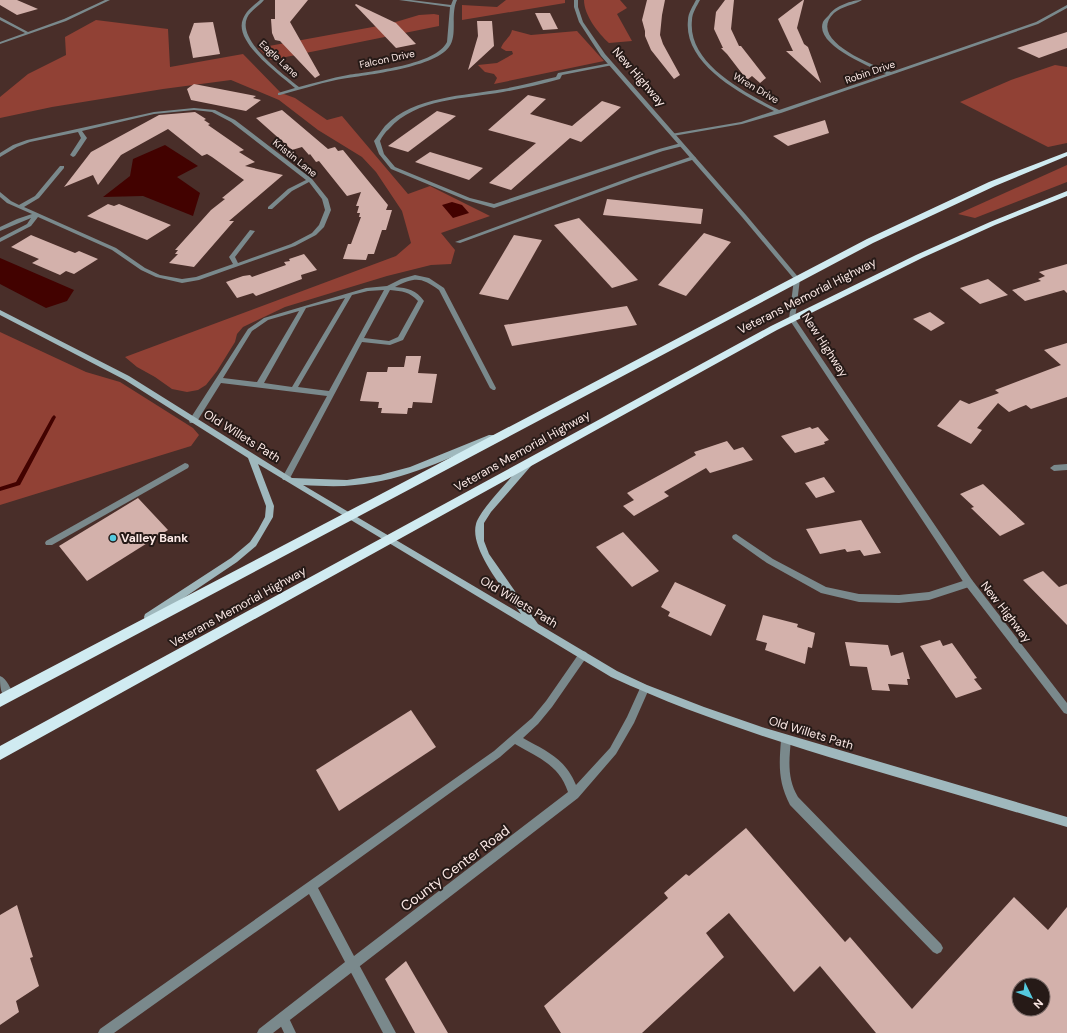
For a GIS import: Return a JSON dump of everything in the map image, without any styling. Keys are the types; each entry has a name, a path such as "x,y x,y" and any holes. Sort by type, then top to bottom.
{"highway":[{"name":"Veterans Memorial Highway","path":"4,698 797,279 933,210 1067,154"},
{"name":"Veterans Memorial Highway","path":"0,753 792,319 917,258 1067,193"}],"main road":[{"name":"Old Willets Path","path":"0,312 127,378 288,480 614,674 644,689 702,712 786,740 1067,822"},
{"path":"288,480 349,483 379,479 404,471 515,428"},
{"path":"120,636 234,560 253,544 267,523 270,510 252,456"},
{"path":"529,463 488,510 480,523 479,530 480,541 485,555 537,628"}],"street":[{"path":"0,43 65,20 108,0"},
{"name":"Eagle Lane","path":"262,0 244,21 244,30 249,43 268,63 299,89"},
{"path":"401,0 451,6 456,0"},
{"name":"New Highway","path":"576,0 578,15 585,29 611,64 797,279 792,319 969,583 1067,710"},
{"name":"Wren Drive","path":"698,0 691,11 688,31 699,55 726,81 740,92 778,112"},
{"path":"860,0 839,8 831,14 826,22 825,30 829,38 847,54 891,74"},
{"name":"Falcon Drive","path":"280,94 335,79 416,64 435,56 446,48 451,37 451,6"},
{"name":"Robin Drive","path":"673,135 742,123 778,112 1037,23 1067,6"},
{"path":"0,18 28,33"},
{"path":"611,64 560,74 558,78 520,87 424,105 404,114 384,129 377,141 382,154 393,168 468,199 494,206 627,161 681,145"},
{"name":"Kristin Lane","path":"0,155 15,146 29,142 154,113 194,109 213,111 233,121 310,180 325,199 328,210 322,226 314,234 293,245 197,279 182,281 171,280 144,269 114,249 19,207 9,202 0,194"},
{"path":"73,155 84,138 80,131"},
{"path":"458,242 636,177 693,158"},
{"path":"19,207 38,197 62,167"},
{"path":"270,208 290,190 310,180"},
{"path":"0,229 19,220 36,215"},
{"path":"0,240 29,225 36,215"},
{"path":"236,265 232,257 252,231"},
{"path":"288,480 388,288 412,276 429,279 442,289 493,388"},
{"path":"193,421 250,330 266,319 304,306 368,289 388,288 408,290 416,295 420,301 401,338 390,343 360,340"},
{"path":"294,389 350,294"},
{"path":"259,385 304,306"},
{"path":"219,380 332,394"},
{"path":"49,543 185,466"},
{"path":"1054,468 1067,467"},
{"path":"736,537 770,561 824,590 859,598 898,599 929,596 969,583"},
{"path":"104,1033 471,773 515,739 549,704 583,655"},
{"path":"0,680 4,698"},
{"name":"County Center Road","path":"263,1033 574,794 613,751 631,720 644,689"},
{"path":"515,739 540,753 561,769 567,776 574,794"},
{"path":"786,740 784,780 787,790 794,801 937,948"},
{"path":"311,886 390,1033"},
{"path":"283,1018 290,1033"}],"shaded area":[{"path":"506,0 565,0 565,3 462,20 462,5 497,7"},
{"path":"584,0 620,0 627,8 617,14 632,41 609,43 600,34 589,18 586,12"},
{"path":"419,15 439,15 439,26 271,60 258,48 389,24"},
{"path":"96,20 168,29 170,67 243,54 281,93 295,98 327,120 342,116 408,194 430,186 490,216 441,233 455,250 451,264 431,265 387,276 285,307 243,327 237,334 235,342 217,371 206,385 198,390 187,392 172,389 137,367 125,357 396,256 411,243 402,211 376,172 362,157 318,130 279,100 231,80 163,89 52,107 0,118 0,97 28,74 66,55 65,37"},
{"path":"512,30 531,35 577,31 604,61 494,84 497,78 494,74 485,72 478,65 497,63 513,54 512,51 506,51 501,48"},
{"path":"1055,65 1067,67 1067,143 1048,147 960,102 1011,80"},
{"path":"165,145 198,166 177,177 200,193 193,216 143,196 103,197 130,176 133,159"},
{"path":"1067,165 1067,182 975,218 958,214"},
{"path":"452,202 462,205 469,213 453,218 442,205"},
{"path":"0,258 74,290 67,301 46,308 0,284"},
{"path":"0,332 86,372 120,382 193,428 199,435 191,446 0,505"}],"building":[{"path":"0,0 17,0 38,9 17,15 0,5"},
{"path":"275,0 308,0 290,22 320,75 315,78 280,41 275,40 272,33 271,19 275,19"},
{"path":"647,0 665,0 660,35 663,44 680,75 674,79 651,50 645,36 642,20"},
{"path":"725,0 734,0 731,29 739,46 741,46 766,78 760,83 752,76 747,80 721,48 723,48 714,29 716,12"},
{"path":"803,0 797,28 804,44 808,47 821,83 786,51 793,51 778,19"},
{"path":"356,4 396,23 416,44 396,48 355,5"},
{"path":"535,13 550,13 558,29 543,30"},
{"path":"477,21 492,21 494,46 468,70 478,36"},
{"path":"213,22 220,54 193,58 189,37 194,23"},
{"path":"1067,32 1067,48 1039,58 1017,48"},
{"path":"194,84 256,96 253,98 261,100 246,111 191,100 187,89"},
{"path":"528,95 546,99 530,114 572,126 602,101 621,107 581,142 570,138 511,190 489,183 536,143 488,130"},
{"path":"282,110 328,149 335,147 338,151 343,150 388,205 386,210 392,210 386,230 382,230 374,254 368,254 366,260 343,259 348,244 351,244 361,217 359,217 360,213 357,213 359,206 356,206 361,192 347,196 319,161 316,162 302,147 292,150 256,118"},
{"path":"437,111 456,116 408,152 388,146"},
{"path":"195,112 206,119 204,120 210,124 208,125 244,150 239,152 255,162 245,166 283,175 229,221 234,221 194,267 169,263 178,254 175,254 178,250 175,250 211,210 225,199 222,198 244,180 207,154 202,156 168,129 121,155 98,185 93,175 64,187 91,152 159,115"},
{"path":"825,120 829,133 788,146 773,136"},
{"path":"430,152 483,168 469,180 415,162"},
{"path":"607,199 703,209 701,224 603,215"},
{"path":"108,204 114,206 119,204 171,225 147,240 87,216"},
{"path":"579,218 638,280 612,288 554,225"},
{"path":"704,233 731,242 686,296 658,285"},
{"path":"31,235 75,253 79,251 98,259 74,274 66,271 60,275 32,263 39,259 11,247"},
{"path":"514,235 542,240 508,300 479,294"},
{"path":"304,254 317,270 301,275 302,279 256,296 253,293 237,298 226,282 243,276 250,275 252,277 286,265 284,262 290,261 289,259"},
{"path":"1067,264 1067,293 1064,290 1025,301 1012,290 1041,281 1038,279 1045,276 1039,272"},
{"path":"988,279 1008,295 980,304 960,288"},
{"path":"627,306 637,325 512,346 504,325"},
{"path":"930,312 945,323 931,331 913,319"},
{"path":"1067,343 1067,397 1031,409 1026,405 1009,412 998,403 977,428 982,430 971,444 937,426 960,400 969,404 999,393 995,390 1061,365 1044,350"},
{"path":"406,356 421,356 418,373 437,374 432,403 413,402 412,408 408,408 407,414 381,413 382,408 378,408 379,402 360,401 367,372 387,372 388,367 404,367"},
{"path":"810,427 812,429 818,427 829,440 824,442 825,444 795,453 781,436"},
{"path":"727,441 734,450 743,447 753,460 710,473 706,468 664,492 669,496 634,516 623,506 634,500 627,493 696,455 694,452"},
{"path":"824,477 835,492 816,498 805,483"},
{"path":"983,484 1025,524 1000,536 971,508 974,507 960,494"},
{"name":"Valley Bank","path":"138,498 168,530 87,581 59,546"},
{"path":"861,520 881,553 864,556 860,550 847,552 845,549 820,554 806,529"},
{"path":"623,532 659,571 632,587 596,547"},
{"path":"1043,571 1059,587 1067,584 1067,625 1023,580"},
{"path":"675,582 726,605 711,636 668,616 670,612 661,607"},
{"path":"763,615 798,624 797,627 815,633 812,648 808,647 805,664 765,650 767,643 756,640"},
{"path":"940,640 943,646 952,643 977,678 974,679 982,689 956,698 920,646"},
{"path":"845,642 888,645 891,656 903,652 910,679 907,679 908,685 888,684 890,691 872,690 867,667 850,666"},
{"path":"411,710 436,747 339,811 316,770"},
{"path":"746,828 845,942 850,937 912,1009 1014,897 1048,930 1067,907 1067,1033 876,1033 820,966 794,992 729,913 706,933 724,957 642,1033 561,1033 544,1006 668,898 664,893 686,874 689,876"},
{"path":"17,905 33,957 30,958 39,986 16,1001 19,1012 0,1025 0,915"},
{"path":"406,961 448,1033 415,1033 385,979"}],"waterway":[{"path":"0,489 18,484 54,417"}],"place":[{"name":"Valley Bank","path":"113,538"}]}
